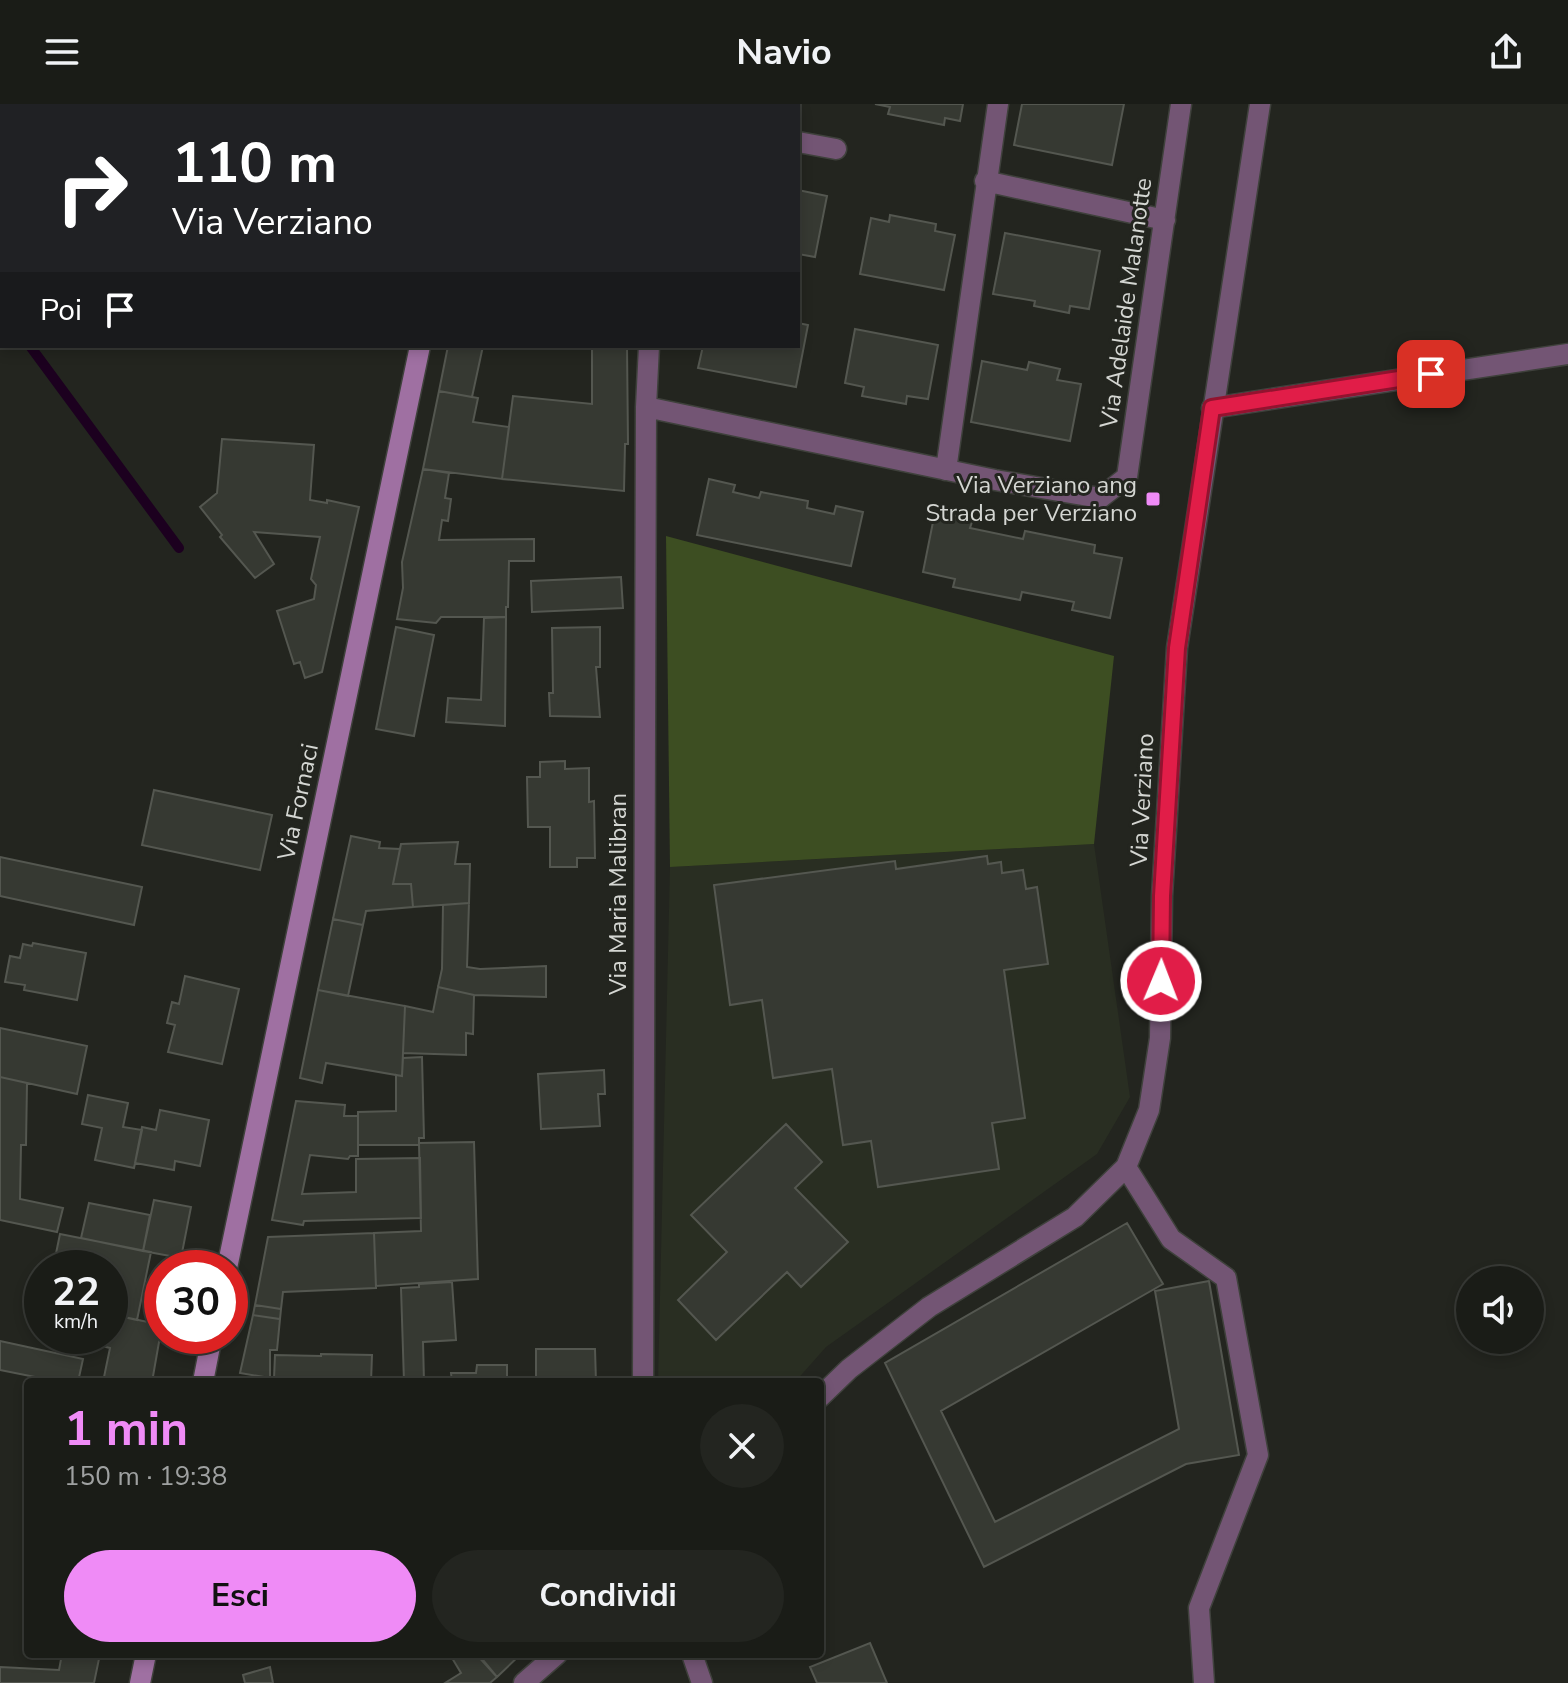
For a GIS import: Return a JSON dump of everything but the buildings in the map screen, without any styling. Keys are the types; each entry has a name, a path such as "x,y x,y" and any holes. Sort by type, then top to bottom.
{"street":[{"path":"646,407 946,470 998,104"},
{"name":"Via Adelaide Malanotte","path":"946,470 1100,498 1127,477 1181,104"},
{"path":"1260,104 1212,408 1568,354"},
{"path":"800,142 836,149"},
{"path":"985,181 1165,220"},
{"name":"Via Fornaci","path":"231,1250 420,348"},
{"name":"Via Maria Malibran","path":"643,1378 646,407 649,348"},
{"name":"Via Verziano","path":"824,1393 849,1369 929,1307 1075,1217 1126,1167 1149,1110 1160,1038 1162,896 1177,648 1212,408"},
{"path":"1126,1167 1171,1239 1226,1278 1258,1455 1199,1608 1204,1683"},
{"path":"204,1378 208,1354"},
{"path":"140,1683 145,1658"},
{"path":"524,1683 552,1658"},
{"path":"693,1658 702,1683"}],"shaded area":[{"path":"1094,844 1130,1097 1097,1154 826,1347 799,1378 658,1378 670,867"}],"green space":[{"path":"666,536 1114,656 1094,844 670,867"}],"waterway":[{"path":"31,348 179,548"}],"place":[{"name":"Via Verziano ang Strada per Verziano","path":"1153,499"}],"route":[{"path":"1161,981 1162,896 1177,648 1212,408 1431,374"}]}
